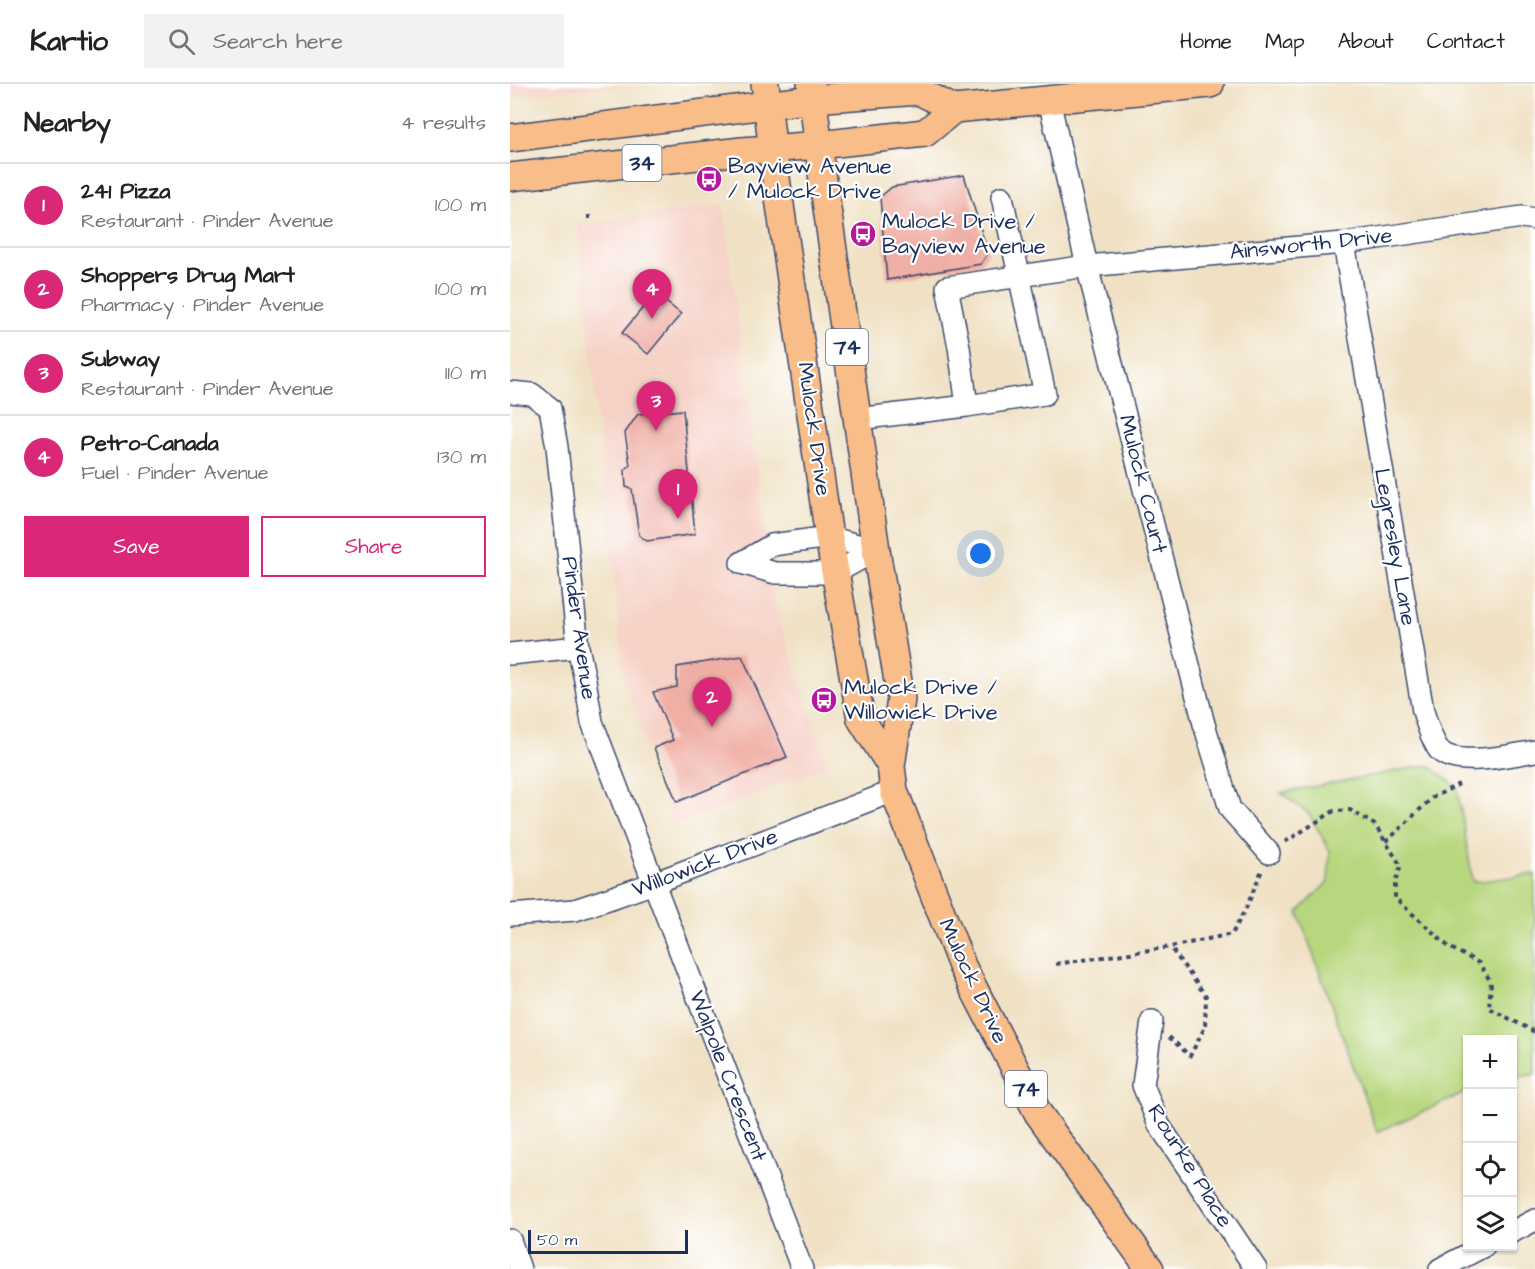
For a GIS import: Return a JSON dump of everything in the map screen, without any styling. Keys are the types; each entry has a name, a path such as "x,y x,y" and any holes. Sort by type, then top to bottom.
{"main road":[{"path":"954,109 1210,84"},
{"name":"34","path":"510,138 766,95 919,91 954,109 925,133 510,177"},
{"name":"Mulock Drive","path":"812,92 876,550 901,699 893,779"},
{"name":"Mulock Drive","path":"766,95 776,178 829,537 861,719 893,779 962,966 1038,1113 1150,1269"}],"street":[{"name":"Mulock Court","path":"1049,100 1087,266 1204,724 1230,809 1269,853"},
{"path":"857,419 1045,394 1002,197"},
{"name":"Ainsworth Drive","path":"967,406 959,347 947,286 1087,266 1344,243 1522,217 1535,219"},
{"name":"Legresley Lane","path":"1344,243 1423,711 1428,727 1439,750 1452,758 1484,760 1535,751"},
{"name":"Pinder Avenue","path":"510,392 532,394 550,408 557,447 578,647 592,722 654,883"},
{"path":"829,537 876,550 835,573 775,573 741,563 772,545 829,537"},
{"path":"510,654 578,647"},
{"name":"Willowick Drive","path":"510,915 575,910 654,883 893,779"},
{"name":"Walpole Crescent","path":"654,883 802,1269"},
{"name":"Rourke Place","path":"1152,1021 1143,1085 1155,1115 1256,1269"},
{"path":"1517,1229 1535,1220"},
{"path":"510,1240 520,1269"},
{"path":"1440,1269 1474,1251"}],"path":[{"path":"1386,842 1432,798 1459,784"},
{"path":"1056,964 1170,947 1232,934 1247,906 1269,853 1334,811 1350,810 1375,825 1401,866 1395,882 1395,898 1449,947 1479,963 1491,982 1489,1008 1535,1032"},
{"path":"1152,1021 1190,1056 1205,1027 1206,996 1170,947"}],"shaded area":[{"path":"510,84 626,84 510,97"},
{"path":"723,204 774,603 828,766 674,826 624,679 578,225"}],"green space":[{"path":"1428,765 1457,787 1473,882 1535,874 1535,1074 1517,1077 1517,1035 1463,1035 1463,1094 1377,1132 1298,912 1328,882 1330,851 1309,814 1281,793"}],"building":[{"path":"964,175 988,253 981,264 887,280 880,197 892,187"},
{"path":"655,293 681,314 648,354 622,333"},
{"path":"683,410 695,534 647,541 639,535 632,489 626,487 625,470 630,465 625,433 638,414"},
{"path":"742,656 787,757 677,802 654,748 673,740 653,692 677,687 677,667"}],"place":[{"name":"Bayview Avenue / Mulock Drive","path":"709,179"},
{"name":"Mulock Drive / Bayview Avenue","path":"863,234"},
{"name":"Petro-Canada","path":"652,319"},
{"name":"Subway","path":"656,431"},
{"name":"241 Pizza","path":"678,519"},
{"name":"Mulock Drive / Willowick Drive","path":"824,700"},
{"name":"Shoppers Drug Mart","path":"712,727"}]}
